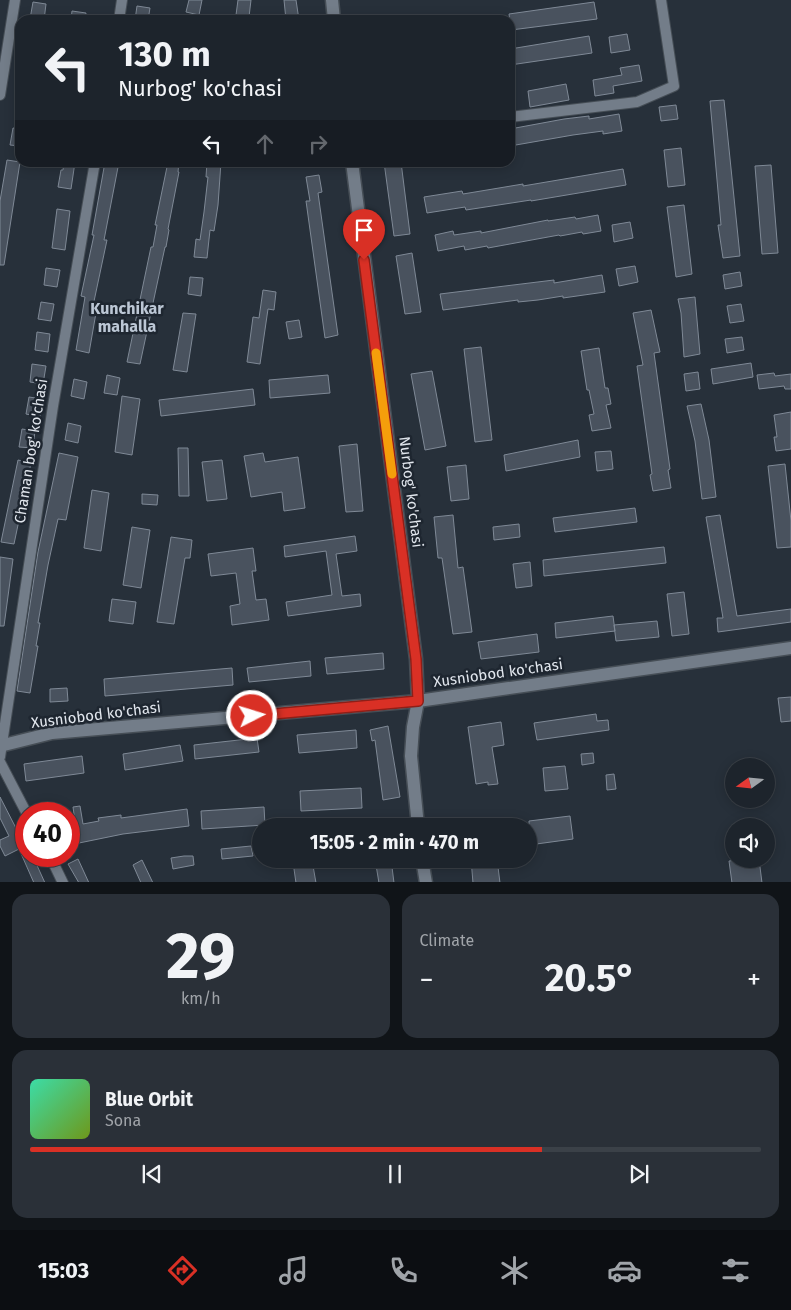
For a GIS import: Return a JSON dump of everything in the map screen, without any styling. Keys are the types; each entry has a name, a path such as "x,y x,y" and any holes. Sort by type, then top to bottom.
{"street":[{"path":"0,95 15,0"},
{"path":"120,15 122,0"},
{"path":"332,0 334,15"},
{"path":"515,116 637,102 674,86 662,0"},
{"name":"Chaman bog' ko'chasi","path":"0,750 54,406 94,167"},
{"name":"Nurbog' ko'chasi","path":"353,167 416,659 418,701 413,727 411,756 417,818"},
{"name":"Xusniobod ko'chasi","path":"0,750 52,733 418,701 791,648"},
{"path":"0,762 21,802"},
{"path":"56,867 63,882"},
{"path":"424,868 426,882"}],"building":[{"path":"189,0 202,0 199,15 186,12"},
{"path":"238,0 251,0 249,15 236,15"},
{"path":"284,0 296,0 298,15 286,15"},
{"path":"33,2 46,4 45,15 31,15"},
{"path":"594,2 597,19 515,29 515,15 509,14"},
{"path":"137,6 150,8 149,15 136,15"},
{"path":"72,11 86,13 86,15 72,15"},
{"path":"627,34 630,50 611,53 609,37"},
{"path":"589,36 592,53 515,64 515,48"},
{"path":"639,65 642,81 613,86 614,93 595,96 593,80 622,75 620,68"},
{"path":"566,84 569,100 530,107 528,91"},
{"path":"724,100 740,256 723,258 718,225 721,225 710,101"},
{"path":"676,105 678,119 661,121 659,107"},
{"path":"619,114 622,131 603,134 603,131 515,145 515,128 564,119 589,116 589,119"},
{"path":"13,128 15,128 15,146 10,145"},
{"path":"681,148 685,185 668,187 664,150"},
{"path":"7,160 15,161 15,167 19,167 4,265 0,265 0,201"},
{"path":"771,165 778,253 762,254 755,166"},
{"path":"63,167 74,167 71,189 58,187 61,170 63,170"},
{"path":"104,167 118,167 104,240 107,240 93,306 97,307 89,353 76,350 85,297 81,296 94,235 92,235"},
{"path":"167,167 178,167 166,247 140,364 127,362 151,247 153,247 157,225 155,225"},
{"path":"207,167 221,167 218,205 214,231 210,230 207,258 194,257 196,239 200,240 208,177 206,177"},
{"path":"385,167 402,167 410,234 394,236"},
{"path":"623,169 626,185 531,201 466,210 465,207 427,213 424,197 462,191 463,194 523,184 523,186"},
{"path":"319,175 322,192 318,193 338,335 325,338 306,201 310,201 306,177"},
{"path":"684,205 692,274 676,277 667,207"},
{"path":"57,209 70,211 65,250 52,248"},
{"path":"598,215 601,231 559,235 488,248 487,246 465,250 464,246 438,251 435,235 453,231 454,235 481,231 481,233 548,220 575,217 576,219"},
{"path":"630,222 633,238 614,242 612,225"},
{"path":"412,253 421,312 405,314 396,256"},
{"path":"635,266 638,282 619,286 616,269"},
{"path":"46,268 60,270 57,287 44,285"},
{"path":"740,272 742,286 725,289 723,275"},
{"path":"602,275 605,292 563,298 563,296 518,302 518,300 443,310 440,294 554,280 554,283"},
{"path":"190,277 203,278 201,296 188,294"},
{"path":"263,290 276,292 274,310 268,309 260,364 247,362 253,317 259,318"},
{"path":"695,297 700,354 684,357 681,313 678,299"},
{"path":"41,302 54,304 51,321 38,319"},
{"path":"741,304 744,321 730,323 727,306"},
{"path":"651,310 660,352 654,353 671,488 653,491 637,366 643,365 633,313"},
{"path":"183,313 196,314 187,372 173,370"},
{"path":"299,320 302,337 289,339 286,322"},
{"path":"37,332 50,334 48,352 35,350"},
{"path":"742,337 744,350 727,353 725,339"},
{"path":"481,347 492,440 475,442 464,349"},
{"path":"599,348 605,388 608,388 611,404 606,405 611,428 592,431 589,415 594,414 589,390 587,390 581,351"},
{"path":"751,363 753,377 713,384 711,369"},
{"path":"32,364 46,366 43,384 30,382"},
{"path":"432,371 446,446 425,450 411,374"},
{"path":"698,372 700,389 686,391 684,374"},
{"path":"774,373 775,376 791,374 791,389 785,389 784,386 759,389 757,375"},
{"path":"107,375 120,378 117,395 104,393"},
{"path":"328,375 330,393 270,398 269,380"},
{"path":"74,379 87,382 84,399 71,396"},
{"path":"253,389 255,405 161,416 159,400"},
{"path":"122,396 140,399 132,455 115,452"},
{"path":"29,397 42,399 40,417 26,414"},
{"path":"701,404 709,440 716,497 702,499 695,441 687,406"},
{"path":"791,412 791,449 776,451 774,437 777,437 774,415"},
{"path":"68,423 81,426 78,443 65,440"},
{"path":"22,429 35,431 33,448 19,447"},
{"path":"578,440 580,457 506,471 504,455"},
{"path":"357,444 363,511 346,512 339,446"},
{"path":"178,448 188,448 189,496 179,496"},
{"path":"611,451 613,469 597,471 595,452"},
{"path":"59,453 78,457 66,520 58,519 48,565 38,623 40,623 36,646 38,646 30,693 17,691 38,552"},
{"path":"263,453 265,462 298,457 305,508 284,511 282,492 251,497 244,456"},
{"path":"18,460 31,463 14,544 1,542"},
{"path":"222,460 227,499 207,501 202,462"},
{"path":"785,464 791,521 791,547 777,548 768,466"},
{"path":"466,465 469,499 451,501 447,467"},
{"path":"92,490 109,493 101,551 84,548"},
{"path":"142,494 158,495 157,505 142,504"},
{"path":"635,508 637,522 555,532 553,518"},
{"path":"453,515 458,568 463,567 472,632 453,634 442,558 438,558 434,517"},
{"path":"720,515 737,616 791,609 791,622 718,632 717,618 723,618 706,517"},
{"path":"519,524 520,537 494,540 493,527"},
{"path":"132,527 150,530 141,588 123,585"},
{"path":"355,536 357,551 336,554 342,596 360,594 361,606 288,616 286,602 332,595 326,551 285,557 284,546"},
{"path":"171,537 192,540 190,558 185,558 174,624 157,622"},
{"path":"664,547 666,563 544,576 543,560"},
{"path":"253,548 256,571 252,571 256,600 266,599 269,620 232,625 230,606 240,604 236,573 211,576 208,554"},
{"path":"0,557 13,559 4,626 0,626"},
{"path":"530,562 532,586 516,588 513,564"},
{"path":"684,592 689,634 672,636 667,594"},
{"path":"112,599 136,602 133,624 109,621"},
{"path":"613,616 615,631 556,638 555,623"},
{"path":"657,621 659,637 616,641 614,625"},
{"path":"537,634 539,652 481,659 478,642"},
{"path":"383,653 384,669 327,674 325,658"},
{"path":"310,661 311,676 249,682 247,668"},
{"path":"232,668 233,685 105,696 104,679"},
{"path":"67,688 68,701 50,702 50,689"},
{"path":"791,697 791,721 781,722 778,698"},
{"path":"596,714 597,721 608,720 609,730 537,740 534,723"},
{"path":"501,722 504,745 492,747 498,784 488,785 488,782 476,784 468,727"},
{"path":"388,726 400,797 383,800 375,740 372,741 370,730"},
{"path":"356,730 357,748 299,753 297,735"},
{"path":"257,738 259,752 195,759 194,745"},
{"path":"180,745 183,761 125,770 123,754"},
{"path":"593,753 594,763 582,765 581,754"},
{"path":"82,756 84,773 26,781 24,764"},
{"path":"565,766 568,789 545,791 543,768"},
{"path":"614,774 616,789 607,790 606,775"},
{"path":"361,788 362,808 301,811 300,791"},
{"path":"0,797 15,826 15,851 5,856 0,846 0,840 9,836 0,818"},
{"path":"80,806 83,824 99,821 98,818 121,815 121,818 187,809 189,826 123,834 80,843"},
{"path":"264,807 265,818 252,818 252,826 202,829 201,811"},
{"path":"570,816 573,839 537,844 537,820"},
{"path":"251,846 252,856 222,859 221,849"},
{"path":"193,856 194,865 173,869 171,858"},
{"path":"142,860 153,882 141,882 133,865"},
{"path":"80,863 89,882 78,882 70,867 80,867"},
{"path":"27,867 38,867 45,882 34,882"},
{"path":"294,868 313,868 316,882 296,882"},
{"path":"376,868 392,868 394,882 379,882"},
{"path":"472,868 498,868 500,882 473,882"},
{"path":"730,868 760,868 762,882 732,882"}],"slow traffic":[{"path":"376,353 392,474"}],"district":[{"name":"Kunchikar mahalla","path":"127,317"}],"route":[{"path":"252,716 418,701 416,659 364,260"}]}
